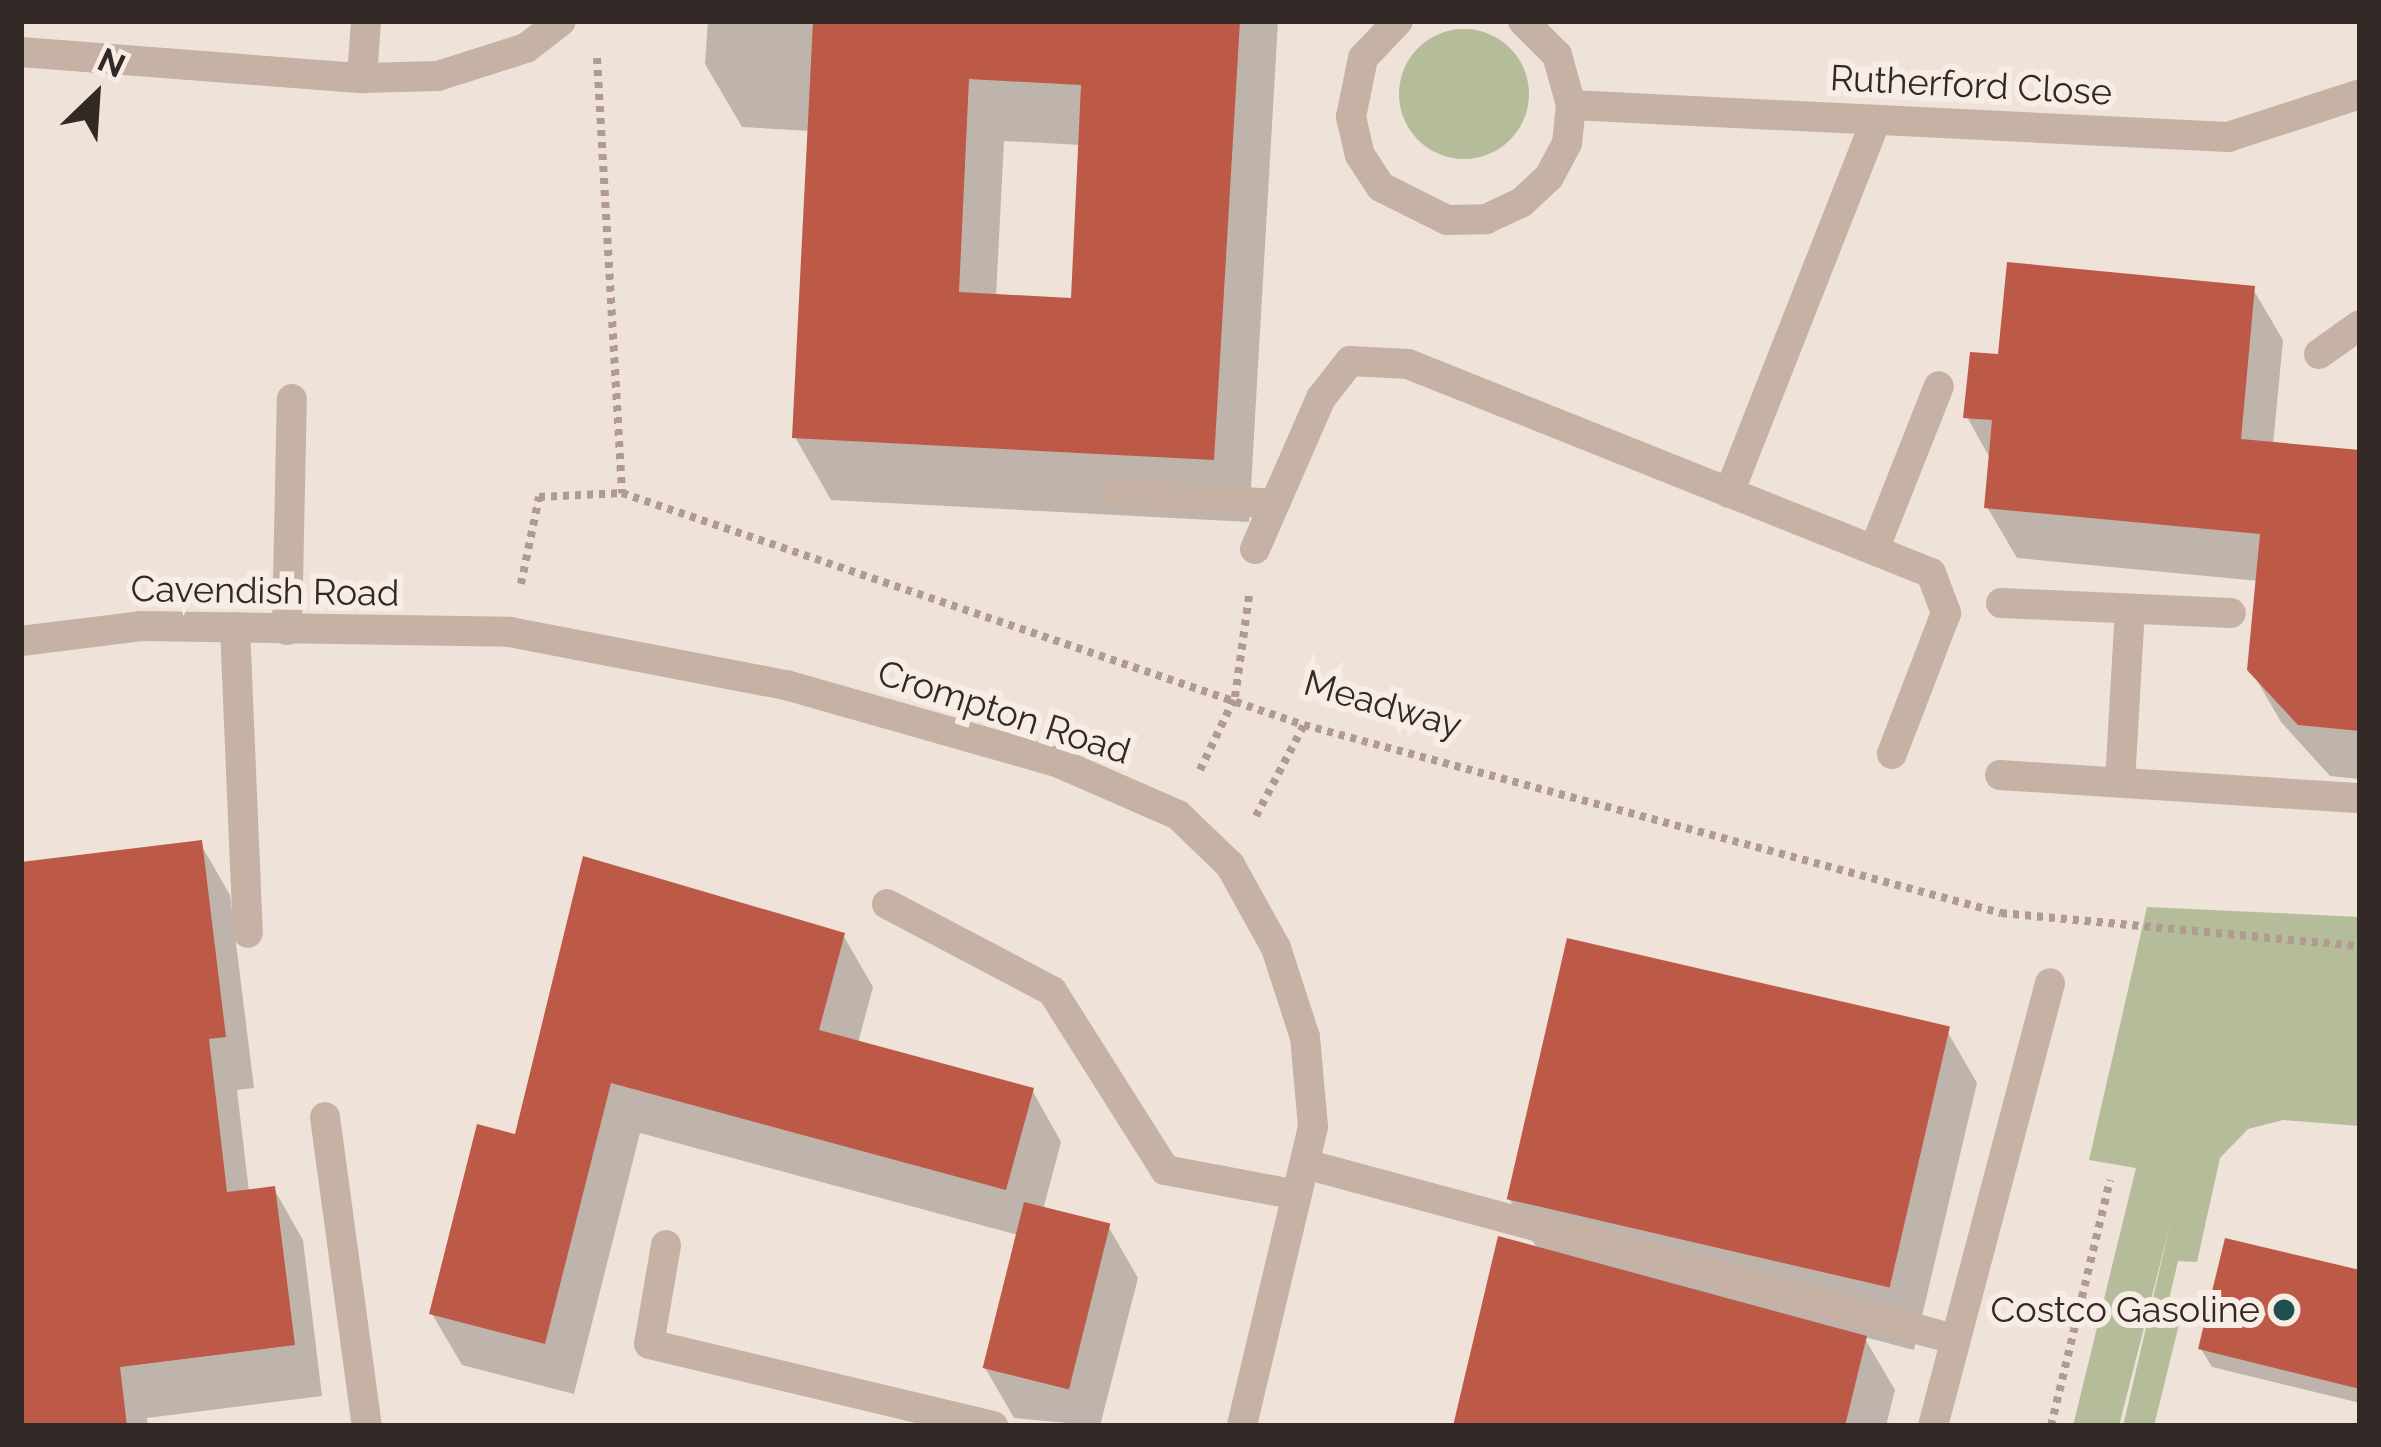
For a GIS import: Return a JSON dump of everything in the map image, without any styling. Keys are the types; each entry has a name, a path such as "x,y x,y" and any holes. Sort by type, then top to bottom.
{"street":[{"path":"362,78 366,21"},
{"path":"21,52 362,78 437,76 526,48 561,21"},
{"path":"1388,24 1363,58 1351,117 1360,155 1381,187 1412,209 1466,220 1521,203 1549,177 1567,143 1571,105 1557,55 1523,21"},
{"name":"Rutherford Close","path":"1571,105 2228,137 2360,94"},
{"path":"1729,493 1876,119"},
{"path":"2319,354 2360,325"},
{"path":"1255,550 1321,398 1350,361 1408,364 1931,573 1946,613 1892,754"},
{"path":"1874,550 1939,386"},
{"path":"287,630 292,399"},
{"path":"1115,493 1275,504"},
{"path":"2001,603 2230,614"},
{"path":"2120,782 2130,609"},
{"name":"Cavendish Road","path":"21,641 141,626 510,632"},
{"path":"235,627 248,932"},
{"name":"Crompton Road","path":"510,632 786,685 1059,763 1178,814 1230,865 1276,949 1305,1037 1313,1127 1242,1426"},
{"path":"2000,775 2360,798"},
{"path":"886,904 1052,991 1165,1170 1297,1195"},
{"path":"1933,1426 2050,983"},
{"path":"325,1117 367,1426"},
{"path":"1305,1164 1954,1339"},
{"path":"666,1245 650,1344 993,1426"}],"path":[{"path":"596,45 622,493"},
{"name":"Meadway","path":"510,632 539,497 622,493 1235,697 1304,725 2001,913 2360,946"},
{"path":"1178,814 1235,697 1255,550"},
{"path":"1230,865 1304,725"},
{"path":"2051,1426 2110,1180"}],"green space":[{"path":"1464,29 1489,34 1510,48 1524,69 1529,94 1524,119 1510,140 1489,154 1464,159 1439,154 1418,140 1404,119 1399,94 1404,69 1418,48 1439,34"},
{"path":"2147,907 2360,917 2360,1126 2283,1120 2248,1129 2220,1158 2197,1262 2178,1261 2166,1312 2180,1320 2154,1426 2123,1426 2171,1221 2119,1426 2073,1426 2136,1168 2089,1160"}],"building":[{"path":"813,21 1240,21 1214,460 792,438","holes":["969,79 1081,85 1071,298 959,292"]},
{"path":"2007,262 2255,286 2241,439 2360,450 2360,731 2298,725 2247,670 2260,534 1984,508 1992,420 1963,418 1970,352 1998,354"},
{"path":"202,840 226,1037 209,1039 227,1192 275,1186 295,1345 120,1367 127,1426 21,1426 21,862"},
{"path":"583,856 845,933 819,1030 1034,1088 1006,1190 611,1083 545,1344 429,1314 477,1124 515,1134"},
{"path":"1567,938 1950,1026 1890,1288 1507,1199"},
{"path":"1024,1202 1110,1224 1069,1389 983,1368"},
{"path":"1498,1236 1867,1336 1845,1426 1453,1426"},
{"name":"Costco Gasoline","path":"2225,1238 2360,1270 2360,1389 2198,1349"}],"place":[{"name":"Costco Gasoline","path":"2284,1310"}]}
